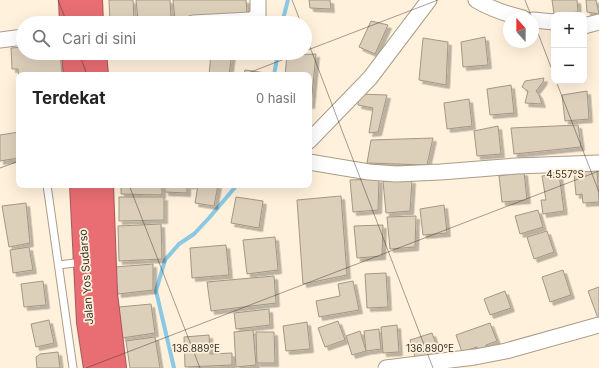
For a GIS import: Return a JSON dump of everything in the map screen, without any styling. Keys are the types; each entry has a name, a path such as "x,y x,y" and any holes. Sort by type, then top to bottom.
{"highway":[{"path":"70,0 71,16"},
{"path":"91,0 92,16"},
{"path":"74,60 75,72"},
{"path":"96,60 97,72"},
{"name":"Jalan Yos Sudarso","path":"81,188 88,322 95,368"},
{"name":"Jalan Yos Sudarso","path":"102,188 106,294 114,368"}],"street":[{"path":"258,0 258,16"},
{"path":"312,138 370,78 429,0"},
{"path":"476,0 503,13"},
{"path":"539,21 551,22"},
{"path":"587,25 599,22"},
{"path":"0,40 16,38"},
{"path":"312,162 369,172 396,174 516,166 599,163"},
{"path":"386,368 440,364 506,351 599,325"}],"lane":[{"path":"47,188 73,368"},
{"path":"59,265 84,262"}],"building":[{"path":"109,0 133,0 134,16 110,16"},
{"path":"136,0 170,0 171,16 138,16"},
{"path":"173,0 246,0 247,13 211,16 175,16"},
{"path":"309,0 330,0 331,9 310,8"},
{"path":"552,0 577,0 578,12 554,12"},
{"path":"586,0 596,0 599,14 587,12"},
{"path":"371,21 388,25 375,54 359,47"},
{"path":"485,37 488,65 463,67 461,42"},
{"path":"423,38 448,42 446,85 419,80"},
{"path":"11,48 16,48 16,60 61,60 62,72 18,72 18,69 12,69"},
{"path":"312,54 316,54 312,95 312,72 285,72 286,60 312,60"},
{"path":"210,60 231,60 229,72 209,72"},
{"path":"245,70 259,72 245,72"},
{"path":"544,78 543,82 536,91 542,104 525,103 528,91 522,87 525,81"},
{"path":"511,85 514,113 490,115 487,89"},
{"path":"587,91 589,119 565,121 562,95"},
{"path":"359,94 387,95 378,132 369,133 373,108 358,105"},
{"path":"469,99 472,126 447,129 444,103"},
{"path":"578,125 581,147 514,154 511,128"},
{"path":"498,126 501,154 477,156 474,131"},
{"path":"16,132 16,158 0,161 0,135"},
{"path":"433,138 427,165 367,163 371,140"},
{"path":"597,169 599,202 583,203 582,194 576,195 574,172"},
{"path":"524,172 527,200 502,202 499,176"},
{"path":"559,174 564,211 543,214 541,200 546,200 542,176"},
{"path":"379,179 378,210 353,212 350,180"},
{"path":"412,180 410,211 386,213 383,181"},
{"path":"121,188 162,188 162,195 121,194"},
{"path":"165,188 187,188 187,193 165,192"},
{"path":"198,188 217,188 214,206 195,203"},
{"path":"341,196 347,275 303,284 297,200"},
{"path":"119,197 164,197 164,220 119,221"},
{"path":"236,197 263,201 259,228 231,223"},
{"path":"26,203 30,243 9,247 2,206"},
{"path":"444,205 447,233 423,235 420,209"},
{"path":"538,210 543,227 520,234 515,216"},
{"path":"416,216 415,247 390,249 387,217"},
{"path":"161,224 162,259 119,261 118,226"},
{"path":"383,225 382,256 357,258 354,226"},
{"path":"547,231 554,252 534,259 527,237"},
{"path":"275,237 278,270 247,274 243,240"},
{"path":"226,245 229,275 192,278 190,248"},
{"path":"29,247 33,270 13,273 10,250"},
{"path":"153,264 153,290 118,294 115,267"},
{"path":"563,270 571,295 550,302 542,277"},
{"path":"386,273 388,307 367,308 365,274"},
{"path":"274,276 276,303 211,311 207,282"},
{"path":"43,281 46,305 24,307 21,284"},
{"path":"353,281 359,310 319,317 316,301 340,296 338,284"},
{"path":"599,287 599,321 588,291"},
{"path":"505,291 511,308 490,315 484,299"},
{"path":"151,304 155,333 122,338 119,307"},
{"path":"269,309 270,325 236,329 234,313"},
{"path":"49,320 54,343 36,347 31,324"},
{"path":"338,321 345,340 325,347 318,328"},
{"path":"307,322 310,349 286,351 283,326"},
{"path":"490,323 497,341 478,350 477,347 462,352 456,335"},
{"path":"397,325 399,352 383,353 381,327"},
{"path":"379,329 381,349 366,351 364,331"},
{"path":"253,330 256,365 236,367 234,332"},
{"path":"360,331 366,351 352,355 346,336"},
{"path":"256,332 274,332 275,363 257,363"},
{"path":"432,333 439,352 416,360 410,340"},
{"path":"209,335 210,354 232,353 232,365 185,367 184,337"},
{"path":"155,337 160,368 130,368 126,341"},
{"path":"58,352 60,368 37,368 36,357 40,354"}],"waterway":[{"path":"284,16 288,0"},
{"path":"275,72 277,60"},
{"path":"174,368 156,291 165,260 179,244 194,234 234,188"}]}
